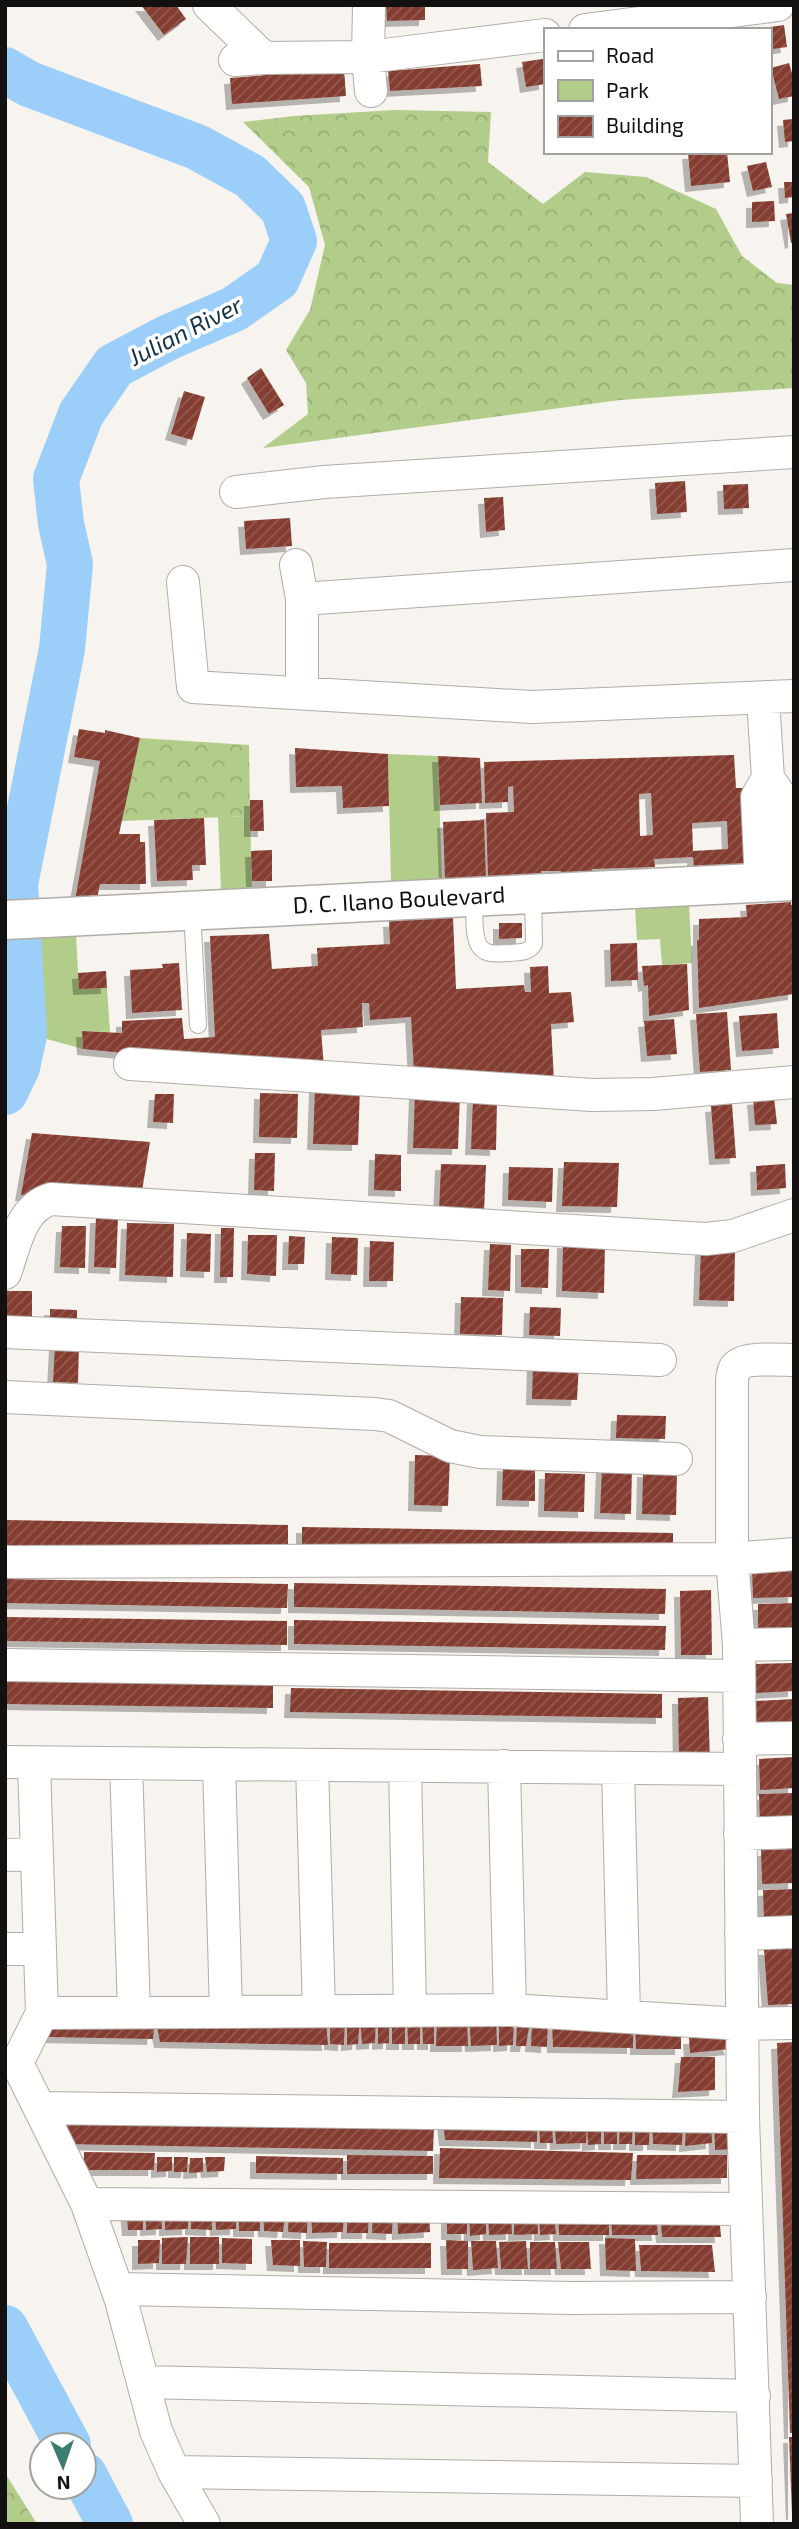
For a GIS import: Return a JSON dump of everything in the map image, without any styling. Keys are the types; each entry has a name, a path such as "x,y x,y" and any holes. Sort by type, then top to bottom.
{"street":[{"path":"209,5 250,59 368,57 544,35"},
{"path":"369,5 368,57 371,91"},
{"path":"600,28 778,5"},
{"path":"236,492 324,482 794,452"},
{"path":"296,565 302,600 302,693"},
{"path":"302,600 794,565"},
{"path":"183,582 193,687 532,707 778,698 768,778 757,797 776,872"},
{"name":"D. C. Ilano Boulevard","path":"5,920 533,893 776,872"},
{"path":"130,1064 592,1095 653,1094 794,1082"},
{"path":"5,1273 28,1213 39,1203 51,1199 706,1239 733,1236 794,1215"},
{"path":"5,1332 660,1360"},
{"path":"757,2524 743,2117 739,1661 732,1559 733,1370 737,1365 749,1361 794,1360"},
{"path":"5,1397 374,1414 389,1416 450,1446 480,1452 676,1459"},
{"path":"5,1562 732,1559 794,1554"},
{"path":"5,1665 739,1661 794,1644"},
{"path":"204,2524 174,2472 156,2431 118,2289 88,2204 40,2108 11,2063 42,2013 36,1854 20,1763 618,1768 740,1754 794,1738"},
{"path":"126,1763 134,2012"},
{"path":"219,1764 226,2012"},
{"path":"312,1765 319,2011"},
{"path":"405,1766 410,2011"},
{"path":"504,1766 510,2010"},
{"path":"618,1768 624,2015"},
{"path":"740,1833 794,1832"},
{"path":"5,1854 36,1854"},
{"path":"741,1934 794,1932"},
{"path":"5,1949 39,1949"},
{"path":"42,2013 510,2010 742,2024 794,2022"},
{"path":"40,2108 743,2117"},
{"path":"88,2204 746,2209"},
{"path":"118,2289 571,2298 750,2297"},
{"path":"143,2382 754,2396"},
{"path":"174,2472 756,2482"}],"lane":[{"path":"475,896 476,939 481,949 491,953 521,952 534,944 533,893"},
{"path":"191,910 198,1025"}],"green space":[{"path":"395,110 491,112 488,162 543,204 585,172 646,177 716,209 742,256 777,283 794,285 794,388 620,400 263,448 308,414 306,383 286,350 310,310 325,245 309,187 243,122"},
{"path":"140,738 249,745 250,816 121,821"},
{"path":"388,754 438,756 442,880 391,883"},
{"path":"250,816 252,889 221,890 218,817"},
{"path":"689,903 692,963 662,965 660,939 637,940 635,906"},
{"path":"37,934 76,934 79,989 107,988 110,1032 82,1031 83,1049 43,1038"},
{"path":"5,2473 37,2524 5,2524"}],"building":[{"path":"141,5 176,5 186,19 164,35"},
{"path":"386,5 425,5 425,20 387,21"},
{"path":"784,25 787,47 773,49 770,27"},
{"path":"544,59 544,84 526,87 522,62"},
{"path":"789,63 794,80 794,96 779,99 771,68"},
{"path":"480,64 482,86 390,91 388,71"},
{"path":"344,69 346,96 232,104 230,78"},
{"path":"794,119 794,141 785,142 783,120"},
{"path":"688,154 727,154 730,182 691,186"},
{"path":"766,162 772,187 753,191 747,166"},
{"path":"784,182 794,182 794,197 785,198"},
{"path":"774,201 775,221 752,222 752,202"},
{"path":"794,213 794,242 791,243 786,214"},
{"path":"261,368 284,405 269,414 247,378"},
{"path":"184,391 205,397 192,440 171,434"},
{"path":"685,481 687,512 657,514 655,483"},
{"path":"748,484 749,508 724,509 723,485"},
{"path":"503,497 505,530 486,532 484,498"},
{"path":"290,518 292,546 246,549 244,521"},
{"path":"79,729 105,733 105,730 140,738 119,834 140,834 140,842 145,842 146,884 100,884 97,899 75,900 100,761 74,757"},
{"path":"295,748 388,754 389,806 343,808 342,786 296,787"},
{"path":"734,755 736,788 744,788 748,866 694,868 693,857 654,859 655,867 592,869 592,873 561,875 561,871 541,871 541,876 488,878 486,813 514,812 513,786 508,787 508,802 485,803 484,762","holes":["651,793 653,835 640,836 639,794","727,821 728,849 693,851 692,823"]},
{"path":"438,756 480,758 482,803 440,805"},
{"path":"250,800 263,800 264,831 250,831"},
{"path":"204,818 206,865 192,865 193,880 157,881 154,820"},
{"path":"484,820 486,878 445,880 443,822"},
{"path":"272,850 272,881 252,881 251,851"},
{"path":"791,902 791,905 794,905 794,994 699,1008 699,919 747,917 746,905"},
{"path":"453,917 456,989 524,985 525,992 531,992 530,967 548,966 549,993 571,992 574,1022 551,1024 554,1082 414,1073 411,1017 370,1020 369,1003 362,1003 363,1027 321,1030 324,1068 83,1049 82,1031 122,1033 122,1021 182,1018 184,1039 215,1037 210,936 269,934 272,969 318,966 317,948 390,944 389,921"},
{"path":"499,923 522,923 522,938 499,939"},
{"path":"637,943 638,980 611,981 610,944"},
{"path":"179,963 182,1010 132,1013 130,970 163,968 162,964"},
{"path":"687,964 689,1010 649,1016 648,985 644,986 642,966"},
{"path":"106,971 107,988 79,989 78,973"},
{"path":"727,1012 731,1070 700,1072 696,1014"},
{"path":"777,1013 779,1048 742,1051 739,1016"},
{"path":"674,1019 677,1054 647,1056 644,1021"},
{"path":"315,1087 360,1088 358,1145 313,1144"},
{"path":"415,1091 460,1092 458,1149 413,1148"},
{"path":"260,1093 298,1094 297,1138 259,1137"},
{"path":"155,1094 174,1094 173,1123 153,1122"},
{"path":"774,1097 777,1124 755,1125 753,1099"},
{"path":"473,1098 497,1099 496,1150 471,1149"},
{"path":"732,1104 736,1158 715,1159 711,1106"},
{"path":"32,1133 150,1142 142,1191 21,1195"},
{"path":"255,1153 275,1153 274,1191 254,1190"},
{"path":"375,1154 401,1155 401,1191 374,1190"},
{"path":"564,1162 619,1163 617,1207 562,1206"},
{"path":"441,1164 486,1165 484,1212 439,1210"},
{"path":"785,1164 786,1188 757,1190 756,1166"},
{"path":"509,1167 553,1168 552,1202 508,1200"},
{"path":"96,1217 118,1217 116,1268 94,1267"},
{"path":"127,1223 174,1224 173,1277 125,1275"},
{"path":"62,1226 86,1226 85,1268 60,1267"},
{"path":"221,1228 234,1228 233,1277 220,1277"},
{"path":"187,1233 211,1234 210,1272 186,1271"},
{"path":"248,1235 277,1235 276,1276 247,1274"},
{"path":"289,1236 305,1237 304,1264 288,1264"},
{"path":"332,1237 358,1238 357,1275 331,1274"},
{"path":"370,1241 394,1242 393,1281 369,1281"},
{"path":"563,1242 605,1244 604,1293 562,1291"},
{"path":"490,1244 511,1245 510,1291 488,1290"},
{"path":"701,1248 735,1249 734,1301 699,1300"},
{"path":"521,1249 549,1249 548,1288 521,1287"},
{"path":"5,1291 32,1291 32,1326 5,1325"},
{"path":"461,1297 503,1298 502,1335 460,1334"},
{"path":"530,1307 561,1308 560,1336 529,1335"},
{"path":"50,1309 77,1310 77,1330 50,1329"},
{"path":"55,1344 79,1344 78,1383 53,1382"},
{"path":"533,1361 579,1363 577,1400 532,1399"},
{"path":"617,1415 666,1416 665,1439 616,1438"},
{"path":"415,1455 450,1456 448,1506 414,1505"},
{"path":"503,1465 535,1466 535,1501 502,1500"},
{"path":"602,1467 632,1468 631,1514 600,1513"},
{"path":"643,1471 677,1472 676,1515 642,1514"},
{"path":"545,1473 585,1474 584,1512 544,1511"},
{"path":"5,1520 288,1525 288,1550 5,1545"},
{"path":"302,1527 673,1533 673,1558 302,1552"},
{"path":"794,1568 794,1597 753,1598 752,1569"},
{"path":"5,1579 288,1584 287,1608 5,1603"},
{"path":"294,1583 666,1589 665,1614 294,1607"},
{"path":"711,1590 712,1655 681,1655 680,1591"},
{"path":"794,1603 794,1636 758,1637 758,1604"},
{"path":"5,1617 287,1621 287,1645 5,1641"},
{"path":"294,1620 666,1626 665,1650 294,1644"},
{"path":"794,1663 794,1691 756,1693 755,1664"},
{"path":"5,1680 273,1684 273,1708 5,1704"},
{"path":"291,1688 662,1694 662,1718 290,1712"},
{"path":"708,1697 710,1762 679,1762 678,1698"},
{"path":"794,1699 794,1729 756,1730 755,1701"},
{"path":"794,1757 794,1788 760,1790 759,1759"},
{"path":"794,1793 794,1823 760,1825 759,1794"},
{"path":"794,1849 794,1883 762,1884 761,1850"},
{"path":"794,1889 794,1920 764,1921 763,1890"},
{"path":"794,1948 794,2004 768,2005 764,1949"},
{"path":"44,2016 155,2017 153,2039 47,2037"},
{"path":"496,2016 497,2045 471,2046 469,2017"},
{"path":"155,2017 326,2020 328,2045 160,2042"},
{"path":"422,2017 434,2017 434,2044 423,2044"},
{"path":"467,2017 468,2046 436,2046 437,2018"},
{"path":"376,2018 375,2043 362,2044 360,2019"},
{"path":"378,2018 389,2018 389,2043 378,2044"},
{"path":"392,2018 405,2018 405,2044 392,2044"},
{"path":"420,2018 420,2044 408,2044 407,2019"},
{"path":"347,2019 360,2019 358,2044 347,2045"},
{"path":"330,2020 345,2020 344,2045 330,2044"},
{"path":"514,2020 513,2045 499,2046 499,2021"},
{"path":"635,2021 681,2023 681,2049 636,2049"},
{"path":"517,2022 530,2022 526,2046 516,2046"},
{"path":"532,2022 548,2022 547,2047 531,2046"},
{"path":"633,2023 633,2048 553,2047 552,2024"},
{"path":"726,2037 731,2049 690,2053 689,2038"},
{"path":"794,2042 794,2433 790,2433 777,2043"},
{"path":"681,2057 715,2057 715,2090 678,2092"},
{"path":"601,2118 601,2144 588,2145 587,2126 586,2143 556,2144 554,2119 570,2119 571,2139 572,2119"},
{"path":"604,2118 617,2119 617,2144 604,2144"},
{"path":"539,2119 552,2119 553,2143 540,2143"},
{"path":"620,2119 633,2120 632,2144 619,2144"},
{"path":"62,2120 434,2127 433,2151 62,2144"},
{"path":"443,2120 537,2121 537,2142 445,2140"},
{"path":"635,2120 650,2120 649,2145 635,2145"},
{"path":"652,2120 683,2121 682,2145 653,2144"},
{"path":"711,2121 712,2143 685,2146 686,2122"},
{"path":"714,2121 737,2121 736,2149 715,2150"},
{"path":"440,2148 633,2153 631,2180 439,2178"},
{"path":"84,2152 155,2153 154,2170 84,2170"},
{"path":"347,2155 433,2156 433,2174 347,2174"},
{"path":"637,2155 727,2155 727,2178 636,2179"},
{"path":"256,2156 343,2158 343,2174 256,2173"},
{"path":"157,2157 172,2157 172,2171 157,2172"},
{"path":"174,2157 188,2157 187,2172 174,2172"},
{"path":"205,2157 225,2157 224,2171 207,2172"},
{"path":"190,2158 203,2158 203,2172 189,2173"},
{"path":"126,2207 143,2209 143,2230 128,2230"},
{"path":"161,2208 162,2229 146,2230 146,2209"},
{"path":"165,2208 188,2208 188,2229 165,2230"},
{"path":"191,2209 212,2209 212,2230 191,2229"},
{"path":"236,2209 236,2229 216,2230 215,2210"},
{"path":"239,2209 260,2209 260,2231 239,2231"},
{"path":"311,2209 344,2210 343,2232 312,2233"},
{"path":"308,2210 307,2233 288,2232 289,2211"},
{"path":"369,2210 368,2233 347,2233 347,2211"},
{"path":"397,2210 429,2210 430,2232 398,2234"},
{"path":"263,2211 286,2211 283,2232 264,2231"},
{"path":"467,2211 467,2234 447,2234 447,2212"},
{"path":"469,2211 486,2211 486,2234 470,2236"},
{"path":"537,2211 538,2234 514,2235 514,2212"},
{"path":"373,2212 393,2212 392,2234 372,2233"},
{"path":"511,2212 512,2234 489,2235 488,2213"},
{"path":"539,2212 554,2212 556,2234 540,2235"},
{"path":"656,2212 658,2235 612,2235 611,2214"},
{"path":"609,2213 609,2235 559,2235 558,2214"},
{"path":"660,2213 719,2214 721,2237 662,2237"},
{"path":"188,2237 186,2264 162,2264 162,2238"},
{"path":"190,2237 219,2237 219,2264 190,2264"},
{"path":"222,2238 252,2239 252,2264 222,2263"},
{"path":"605,2238 635,2239 636,2271 606,2270"},
{"path":"138,2240 160,2240 159,2263 138,2264"},
{"path":"271,2240 300,2240 300,2266 273,2265"},
{"path":"446,2240 468,2241 468,2269 447,2269"},
{"path":"303,2241 327,2242 326,2267 304,2267"},
{"path":"471,2241 496,2241 498,2268 473,2270"},
{"path":"526,2241 528,2269 501,2269 499,2242"},
{"path":"530,2242 555,2242 557,2269 530,2269"},
{"path":"558,2242 589,2242 591,2269 561,2269"},
{"path":"329,2243 431,2243 431,2268 329,2268"},
{"path":"639,2245 712,2245 715,2272 641,2271"},
{"path":"789,2437 794,2437 794,2514 792,2514"}],"waterway":[{"name":"Julian River","path":"5,70 29,84 197,147 250,176 283,208 294,241 277,279 234,309 167,338 114,366 81,414 56,479 61,524 70,564 62,649 15,884 24,1035 17,1067 5,1092"},
{"name":"Julian River","path":"5,2328 60,2431"},
{"name":"Julian River","path":"98,2501 110,2524"}]}
